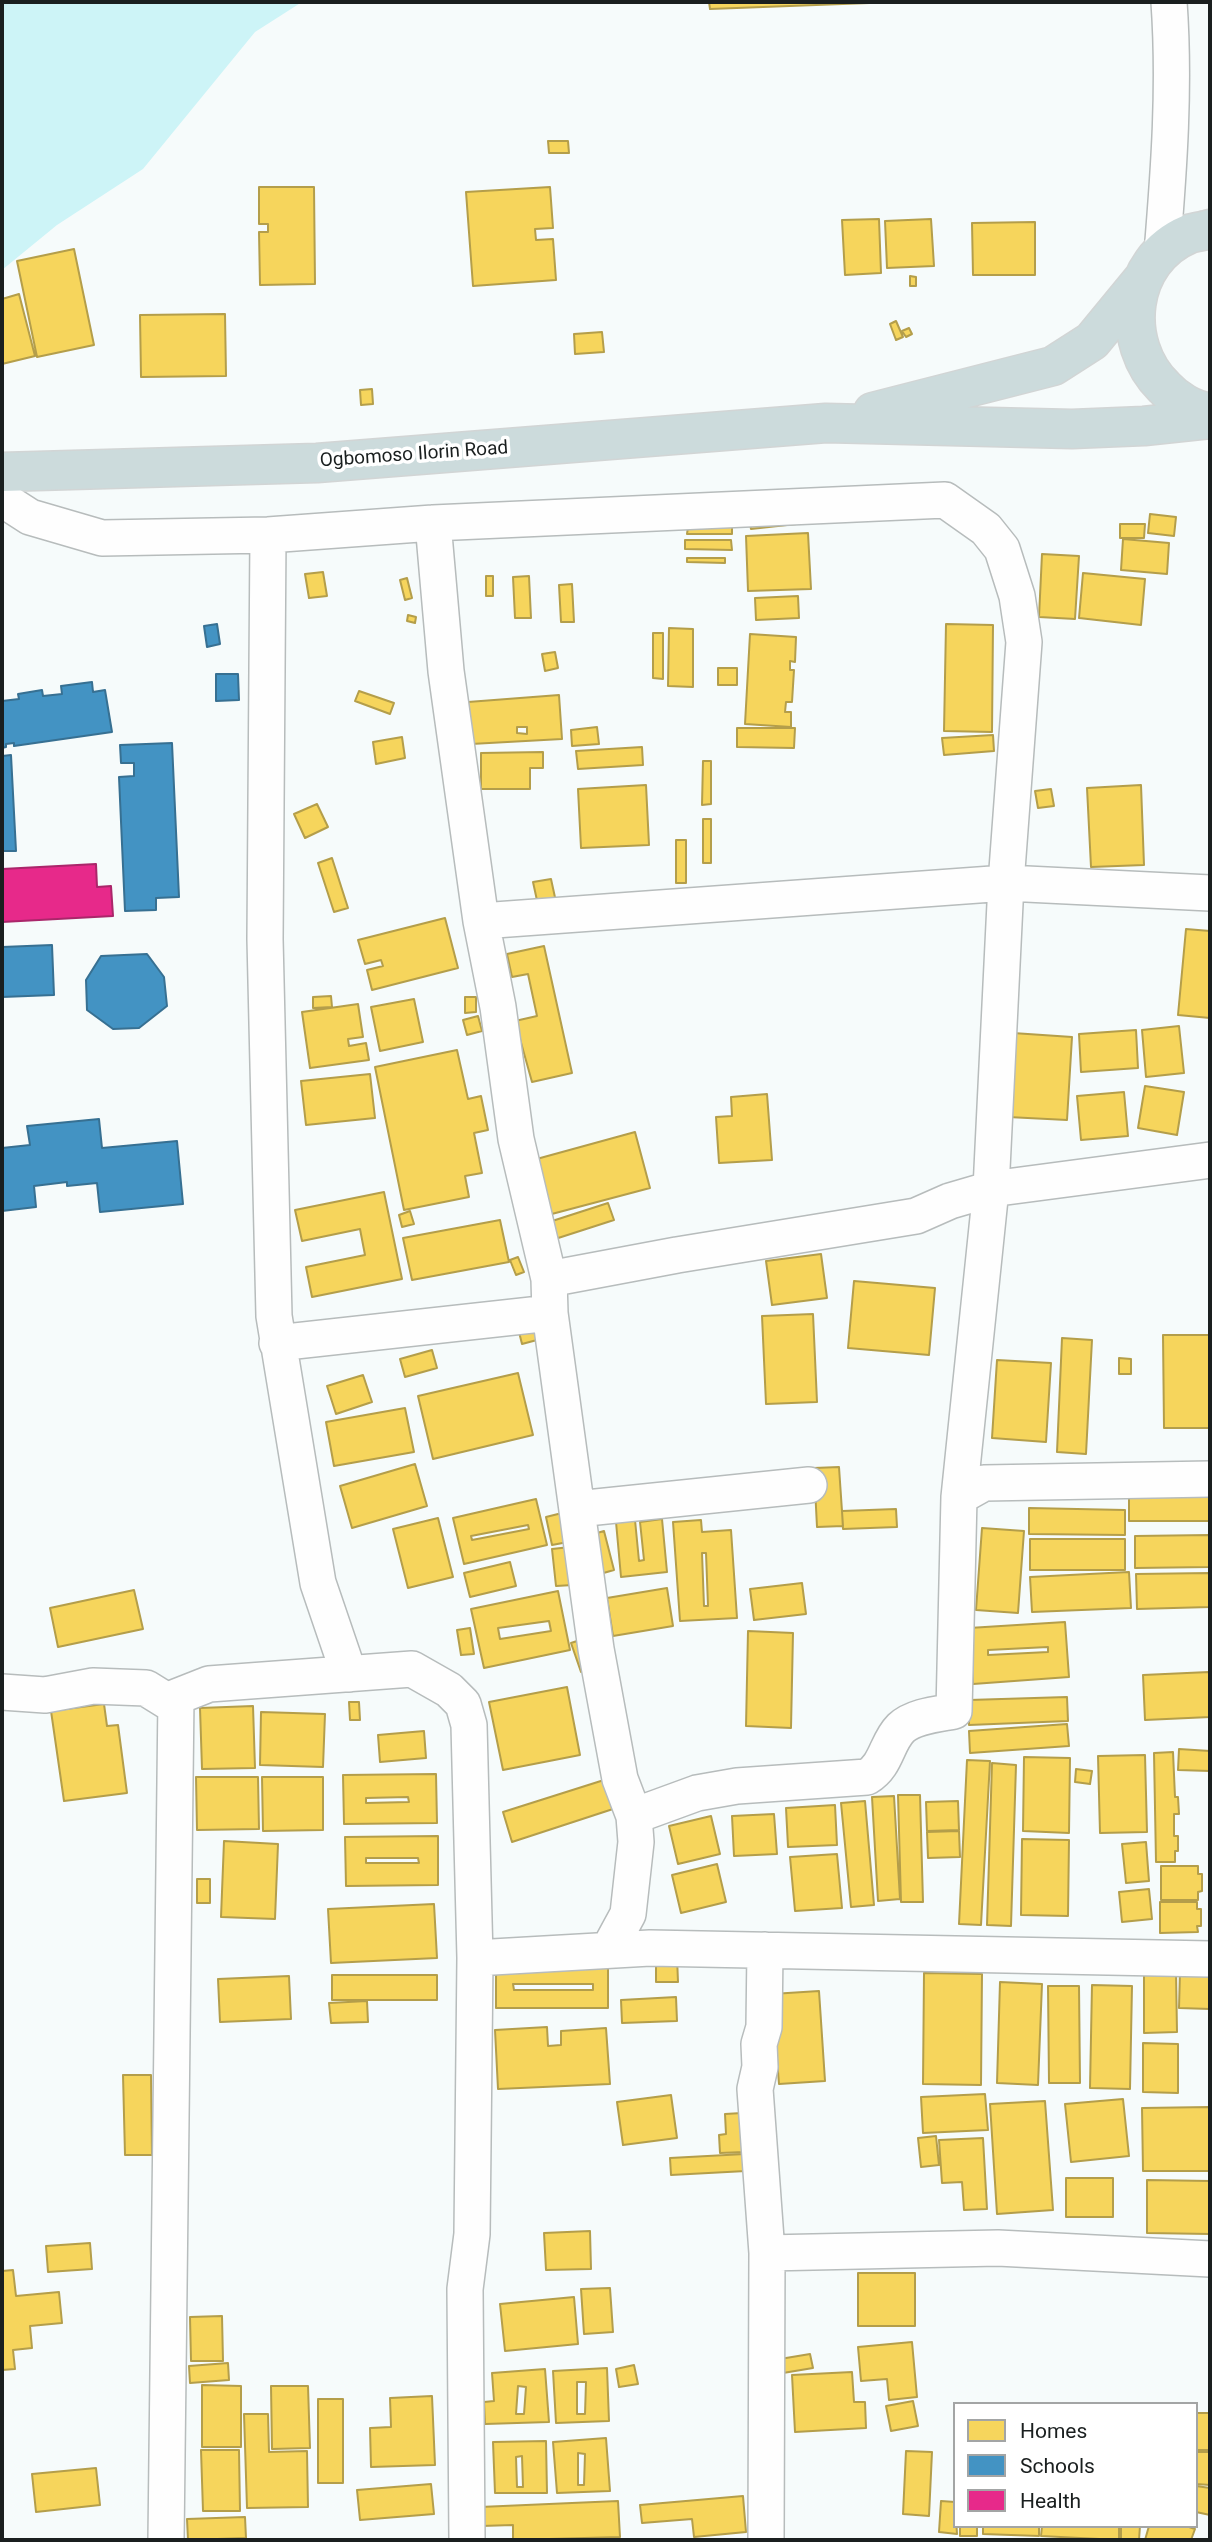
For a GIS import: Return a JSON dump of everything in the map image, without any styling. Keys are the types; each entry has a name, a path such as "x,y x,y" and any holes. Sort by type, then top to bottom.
{"highway":[{"path":"826,423 1053,366 1092,341 1153,266 1188,235 1210,229"},
{"path":"1153,266 1134,311 1137,344 1151,374 1174,398 1204,412 1210,412"},
{"path":"826,423 1072,429 1144,426 1210,419"},
{"name":"Ogbomoso Ilorin Road","path":"2,472 317,463 826,423"}],"street":[{"path":"1153,266 1170,152 1169,2"},
{"path":"2,499 30,517 102,538 268,535 433,523 945,499 986,529 1002,549 1017,596 1024,642 1006,883 991,1189 964,1450 972,1490 954,1711 912,1720 900,1728 877,1771 867,1777 737,1786 697,1793 634,1816"},
{"path":"433,523 446,671 481,921 498,1007 516,1139 548,1279 550,1313 596,1649 620,1779 634,1816 636,1842 628,1914 608,1949"},
{"path":"268,535 265,939 274,1316 318,1583 349,1674"},
{"path":"481,921 1006,883 1210,893"},
{"path":"548,1279 690,1252 916,1216 950,1201 991,1189 1210,1160"},
{"path":"277,1343 550,1313"},
{"path":"972,1490 1210,1479"},
{"path":"577,1509 809,1485"},
{"path":"2,1692 45,1695 93,1686 146,1688 167,1701 209,1684 412,1669 449,1690 463,1703 469,1725 475,1958 472,2234 465,2289 467,2540"},
{"path":"166,2540 176,1697"},
{"path":"628,1914 650,1948"},
{"path":"475,1958 650,1948 1210,1959"},
{"path":"765,1950 764,2027 759,2044 760,2067 755,2089 767,2253 766,2540"},
{"path":"767,2253 998,2248 1210,2259"}],"shaded area":[{"path":"2,2 302,2 255,32 143,169 57,225 2,270"}],"building: Homes":[{"path":"709,2 896,2 710,9"},
{"path":"548,141 568,141 569,153 549,153"},
{"path":"259,187 314,187 315,284 260,285 259,232 268,232 268,224 259,224"},
{"path":"550,187 553,228 535,229 536,240 553,239 556,280 473,286 466,192"},
{"path":"879,219 881,273 845,275 842,220"},
{"path":"931,219 934,266 887,268 885,221"},
{"path":"1035,222 1035,275 973,275 972,223"},
{"path":"74,249 94,345 37,357 17,261"},
{"path":"910,276 916,277 916,286 910,286"},
{"path":"19,294 35,356 2,364 2,299"},
{"path":"225,314 226,376 141,377 140,315"},
{"path":"896,321 903,337 896,340 890,324"},
{"path":"909,328 912,334 906,337 902,331"},
{"path":"602,332 604,352 575,354 574,334"},
{"path":"372,389 373,404 361,405 360,390"},
{"path":"1150,514 1176,517 1174,536 1148,533"},
{"path":"795,515 796,524 751,529 749,519"},
{"path":"1120,524 1145,524 1144,538 1120,538"},
{"path":"688,527 732,527 732,534 687,534"},
{"path":"808,533 811,589 748,591 746,536"},
{"path":"1123,539 1169,543 1167,574 1121,570"},
{"path":"685,540 731,540 732,550 685,549"},
{"path":"1042,554 1079,556 1075,619 1039,617"},
{"path":"687,558 725,558 725,563 687,562"},
{"path":"323,572 327,596 309,598 305,574"},
{"path":"1083,573 1145,579 1141,625 1079,618"},
{"path":"486,576 493,576 493,596 486,596"},
{"path":"529,576 531,618 515,618 513,577"},
{"path":"407,578 412,598 405,600 400,580"},
{"path":"572,584 574,622 561,622 559,585"},
{"path":"798,596 799,618 756,620 755,598"},
{"path":"408,615 416,617 415,623 407,621"},
{"path":"946,624 993,625 992,732 944,731"},
{"path":"669,628 693,629 693,687 668,686"},
{"path":"653,633 663,633 663,679 653,678"},
{"path":"750,634 796,637 795,662 790,661 790,670 794,670 792,702 786,702 785,712 791,712 791,727 745,724"},
{"path":"555,652 558,668 545,671 542,654"},
{"path":"718,668 737,668 737,685 718,685"},
{"path":"359,691 394,703 390,714 355,701"},
{"path":"559,695 562,739 471,744 468,702","holes":["517,727 527,727 527,734 517,733"]},
{"path":"597,727 599,744 572,746 571,730"},
{"path":"737,728 795,728 794,748 737,747"},
{"path":"993,735 994,751 944,755 942,738"},
{"path":"402,737 405,758 376,764 373,742"},
{"path":"642,747 643,765 578,769 576,751"},
{"path":"543,752 543,768 530,768 530,789 481,789 481,753"},
{"path":"703,761 711,761 711,804 702,805"},
{"path":"646,785 649,845 581,848 578,789"},
{"path":"1141,785 1144,865 1091,867 1087,788"},
{"path":"1051,789 1054,806 1038,808 1035,791"},
{"path":"317,804 328,827 305,838 294,814"},
{"path":"703,819 711,819 711,863 703,863"},
{"path":"676,840 686,840 686,883 676,883"},
{"path":"332,858 348,908 334,912 318,863"},
{"path":"551,879 556,902 538,905 533,882"},
{"path":"445,918 458,968 372,990 367,970 383,966 381,960 365,964 358,940"},
{"path":"1186,929 1210,931 1210,1018 1178,1015"},
{"path":"544,946 572,1073 532,1082 515,1021 537,1016 528,974 512,977 507,954"},
{"path":"331,996 332,1007 313,1008 313,997"},
{"path":"465,997 476,997 476,1012 465,1013"},
{"path":"414,999 423,1042 380,1051 371,1007"},
{"path":"358,1004 363,1037 348,1039 349,1046 366,1043 369,1060 310,1068 302,1012"},
{"path":"478,1016 482,1031 467,1035 463,1020"},
{"path":"1179,1026 1184,1073 1146,1077 1142,1030"},
{"path":"1136,1030 1138,1068 1081,1072 1079,1034"},
{"path":"1013,1033 1072,1037 1067,1120 1008,1117"},
{"path":"457,1050 468,1099 481,1096 488,1130 474,1133 482,1173 465,1176 469,1197 404,1210 375,1067"},
{"path":"370,1074 375,1118 306,1125 301,1081"},
{"path":"1145,1086 1184,1092 1177,1135 1138,1128"},
{"path":"1124,1092 1128,1136 1081,1140 1077,1096"},
{"path":"767,1094 772,1160 719,1163 716,1117 732,1116 731,1097"},
{"path":"635,1132 650,1188 548,1215 533,1160"},
{"path":"384,1192 402,1279 312,1297 306,1267 365,1255 360,1229 302,1241 295,1210"},
{"path":"608,1203 614,1220 552,1240 546,1223"},
{"path":"410,1211 414,1224 402,1227 399,1215"},
{"path":"500,1220 509,1262 412,1280 403,1238"},
{"path":"821,1254 827,1298 772,1305 766,1261"},
{"path":"518,1257 524,1272 516,1275 510,1260"},
{"path":"854,1281 935,1288 929,1355 848,1348"},
{"path":"813,1314 817,1402 766,1404 762,1316"},
{"path":"533,1324 537,1340 522,1344 518,1328"},
{"path":"1163,1335 1210,1335 1210,1428 1164,1428"},
{"path":"1062,1338 1092,1340 1086,1454 1057,1452"},
{"path":"432,1350 437,1368 405,1377 400,1359"},
{"path":"1119,1358 1131,1359 1131,1374 1119,1374"},
{"path":"997,1360 1051,1363 1046,1442 992,1438"},
{"path":"518,1373 533,1435 433,1459 418,1396"},
{"path":"363,1375 372,1402 336,1414 327,1386"},
{"path":"405,1408 414,1452 334,1466 326,1422"},
{"path":"415,1464 427,1506 352,1528 340,1486"},
{"path":"839,1467 843,1526 817,1527 814,1468"},
{"path":"1129,1487 1210,1487 1210,1521 1129,1521"},
{"path":"536,1499 547,1545 464,1564 453,1518","holes":["528,1525 529,1529 472,1540 471,1536"]},
{"path":"1029,1508 1125,1510 1125,1535 1029,1534"},
{"path":"896,1509 897,1527 843,1529 842,1511"},
{"path":"562,1513 568,1542 552,1545 546,1517"},
{"path":"438,1518 453,1577 408,1588 393,1529"},
{"path":"662,1519 667,1572 621,1577 616,1522 635,1520 639,1561 644,1560 640,1522"},
{"path":"701,1520 702,1532 731,1530 737,1618 680,1621 673,1522","holes":["702,1553 706,1553 708,1606 704,1606"]},
{"path":"982,1528 1024,1531 1018,1613 976,1610"},
{"path":"604,1531 614,1570 600,1574 590,1535"},
{"path":"1210,1535 1210,1567 1135,1568 1135,1536"},
{"path":"1030,1539 1125,1539 1125,1570 1030,1570"},
{"path":"570,1547 573,1585 556,1586 552,1549"},
{"path":"510,1562 516,1586 470,1597 464,1573"},
{"path":"1129,1572 1131,1608 1032,1612 1030,1577"},
{"path":"1210,1573 1210,1607 1137,1609 1136,1574"},
{"path":"802,1583 806,1614 754,1620 750,1589"},
{"path":"667,1588 673,1626 613,1636 607,1598"},
{"path":"134,1590 143,1629 58,1647 50,1608"},
{"path":"558,1591 570,1650 484,1668 471,1609","holes":["549,1621 551,1631 500,1639 498,1628"]},
{"path":"1065,1622 1069,1677 973,1684 969,1628","holes":["1048,1647 1048,1652 988,1655 988,1650"]},
{"path":"470,1628 474,1654 461,1655 457,1630"},
{"path":"748,1631 793,1633 791,1728 746,1726"},
{"path":"583,1639 593,1668 581,1672 571,1643"},
{"path":"1209,1672 1210,1717 1145,1720 1143,1675"},
{"path":"567,1687 580,1755 503,1770 489,1702"},
{"path":"1067,1697 1068,1721 969,1725 969,1700"},
{"path":"349,1702 359,1702 360,1720 350,1720"},
{"path":"104,1704 107,1726 118,1725 127,1793 64,1801 51,1711"},
{"path":"253,1706 255,1768 202,1769 200,1708"},
{"path":"261,1712 325,1714 323,1767 260,1765"},
{"path":"1067,1724 1069,1746 970,1753 969,1731"},
{"path":"424,1731 426,1758 380,1762 378,1735"},
{"path":"1179,1749 1210,1751 1210,1771 1178,1770"},
{"path":"1173,1752 1175,1797 1178,1797 1179,1814 1174,1814 1174,1836 1178,1836 1178,1851 1175,1851 1175,1862 1156,1862 1154,1753"},
{"path":"1145,1755 1147,1832 1100,1833 1098,1756"},
{"path":"1024,1757 1070,1758 1069,1833 1023,1831"},
{"path":"967,1760 990,1761 981,1925 959,1924"},
{"path":"992,1763 1016,1765 1011,1926 987,1925"},
{"path":"1076,1769 1092,1771 1090,1784 1075,1782"},
{"path":"436,1774 437,1823 344,1824 343,1775","holes":["408,1797 409,1802 366,1803 366,1798"]},
{"path":"196,1777 258,1777 259,1829 197,1830"},
{"path":"262,1777 323,1777 323,1830 263,1831"},
{"path":"604,1780 613,1809 512,1842 503,1812"},
{"path":"898,1795 920,1795 923,1902 901,1902"},
{"path":"894,1796 900,1899 878,1901 872,1797"},
{"path":"865,1801 874,1905 851,1907 841,1803"},
{"path":"958,1801 959,1830 927,1831 926,1802"},
{"path":"835,1805 837,1845 788,1847 786,1808"},
{"path":"774,1814 777,1854 734,1856 732,1816"},
{"path":"711,1816 720,1854 678,1864 669,1826"},
{"path":"959,1831 960,1857 928,1858 927,1832"},
{"path":"438,1836 438,1885 346,1886 345,1837","holes":["366,1858 418,1858 419,1863 366,1863"]},
{"path":"1022,1839 1069,1840 1068,1916 1021,1915"},
{"path":"224,1841 278,1844 275,1919 221,1917"},
{"path":"1146,1842 1149,1881 1126,1883 1122,1844"},
{"path":"837,1854 842,1908 795,1911 790,1857"},
{"path":"717,1864 726,1902 681,1913 672,1875"},
{"path":"1161,1866 1198,1866 1198,1874 1202,1874 1202,1891 1198,1892 1198,1900 1161,1900"},
{"path":"197,1879 210,1879 210,1903 197,1903"},
{"path":"1149,1889 1152,1919 1122,1922 1119,1892"},
{"path":"1160,1902 1197,1902 1197,1909 1201,1909 1201,1926 1197,1926 1198,1932 1160,1933"},
{"path":"434,1904 437,1958 331,1963 328,1909"},
{"path":"677,1957 678,1982 656,1982 656,1958"},
{"path":"496,1963 608,1964 608,2008 496,2008","holes":["513,1984 593,1984 593,1990 514,1990"]},
{"path":"1176,1972 1177,2032 1144,2033 1144,1973"},
{"path":"1180,1972 1210,1973 1210,2009 1179,2008"},
{"path":"924,1973 982,1974 981,2085 923,2084"},
{"path":"332,1975 437,1975 437,2000 332,2000"},
{"path":"289,1976 291,2019 220,2022 218,1979"},
{"path":"1000,1982 1042,1984 1038,2085 997,2083"},
{"path":"1092,1985 1132,1986 1130,2089 1090,2088"},
{"path":"1048,1986 1079,1986 1080,2083 1049,2083"},
{"path":"819,1991 825,2081 779,2084 772,1994"},
{"path":"676,1997 677,2021 622,2023 621,2000"},
{"path":"367,2001 368,2022 331,2023 329,2003"},
{"path":"547,2027 548,2046 561,2045 561,2031 606,2028 610,2084 498,2089 495,2030"},
{"path":"1143,2043 1178,2044 1178,2093 1143,2092"},
{"path":"123,2075 151,2075 152,2155 125,2155"},
{"path":"985,2094 988,2130 923,2133 921,2097"},
{"path":"671,2095 677,2138 623,2145 617,2102"},
{"path":"1123,2099 1129,2156 1071,2162 1065,2104"},
{"path":"1045,2101 1053,2210 997,2214 990,2104"},
{"path":"1210,2107 1210,2171 1143,2171 1142,2108"},
{"path":"742,2113 744,2152 720,2153 719,2135 726,2134 725,2114"},
{"path":"936,2136 939,2165 921,2167 918,2138"},
{"path":"983,2138 987,2209 964,2210 962,2182 942,2183 939,2140"},
{"path":"745,2154 746,2171 671,2175 670,2158"},
{"path":"1066,2178 1113,2178 1113,2217 1066,2217"},
{"path":"1147,2180 1210,2181 1210,2234 1147,2233"},
{"path":"590,2231 591,2269 546,2270 544,2233"},
{"path":"90,2243 92,2269 48,2272 46,2246"},
{"path":"13,2270 16,2296 59,2292 62,2323 30,2326 32,2348 13,2350 15,2369 2,2370 2,2271"},
{"path":"858,2273 915,2273 915,2326 858,2326"},
{"path":"610,2288 613,2332 584,2334 581,2289"},
{"path":"574,2297 578,2344 505,2351 500,2304"},
{"path":"222,2316 223,2361 191,2361 190,2317"},
{"path":"912,2342 917,2397 889,2400 887,2379 861,2381 858,2347"},
{"path":"810,2354 813,2368 783,2373 780,2359"},
{"path":"228,2363 229,2380 190,2383 189,2366"},
{"path":"634,2365 638,2384 619,2387 616,2369"},
{"path":"607,2368 609,2421 556,2423 553,2371","holes":["577,2382 586,2382 585,2414 577,2414"]},
{"path":"545,2369 549,2422 485,2424 484,2402 494,2401 492,2373","holes":["518,2386 526,2387 524,2414 516,2414"]},
{"path":"852,2372 854,2402 865,2402 866,2428 795,2432 792,2375"},
{"path":"202,2385 241,2386 241,2447 202,2447"},
{"path":"271,2386 308,2386 310,2448 272,2449"},
{"path":"432,2396 435,2465 371,2467 370,2428 391,2427 390,2398"},
{"path":"318,2399 343,2399 343,2483 318,2483"},
{"path":"913,2401 918,2426 891,2431 886,2406"},
{"path":"1198,2413 1210,2413 1210,2450 1198,2450"},
{"path":"244,2414 268,2414 269,2452 307,2451 308,2507 247,2508"},
{"path":"606,2438 610,2491 557,2493 553,2442","holes":["578,2453 585,2454 584,2485 578,2485"]},
{"path":"546,2441 547,2493 495,2493 493,2442","holes":["522,2456 523,2487 517,2487 516,2457"]},
{"path":"201,2450 239,2450 240,2511 203,2511"},
{"path":"906,2451 932,2452 929,2516 903,2514"},
{"path":"1198,2452 1210,2452 1210,2485 1198,2484"},
{"path":"96,2468 100,2505 36,2512 32,2474"},
{"path":"431,2484 434,2514 360,2520 357,2490"},
{"path":"1198,2486 1210,2488 1210,2515 1198,2512"},
{"path":"743,2496 746,2532 694,2537 692,2519 642,2523 640,2505"},
{"path":"618,2501 620,2537 513,2540 513,2525 481,2526 480,2507"},
{"path":"941,2501 953,2502 953,2528 957,2528 957,2534 939,2532"},
{"path":"245,2517 246,2538 188,2540 187,2519"},
{"path":"960,2528 977,2528 977,2536 960,2536"},
{"path":"983,2528 1039,2528 1039,2536 983,2534"},
{"path":"1042,2528 1119,2528 1119,2540 1041,2536"},
{"path":"1121,2528 1140,2528 1139,2540 1121,2540"},
{"path":"1148,2528 1195,2529 1191,2540 1145,2540"}],"building: Schools":[{"path":"217,624 220,644 207,647 204,626"},
{"path":"216,674 238,674 239,700 216,701"},
{"path":"92,682 93,692 105,690 112,732 14,746 14,743 6,744 6,747 2,748 2,701 19,699 18,694 42,690 43,696 62,694 61,686"},
{"path":"172,743 179,897 156,898 156,910 125,911 119,777 134,776 134,763 121,763 120,745"},
{"path":"11,755 16,851 2,851 2,756"},
{"path":"52,945 54,995 2,997 2,947"},
{"path":"147,954 164,977 167,1006 139,1028 113,1029 87,1010 86,980 101,956"},
{"path":"99,1119 102,1148 177,1141 183,1204 100,1212 97,1183 67,1186 67,1182 34,1186 36,1207 2,1211 2,1148 30,1145 27,1126"}],"building: Health":[{"path":"96,864 97,887 111,886 113,916 2,922 2,869"}]}
